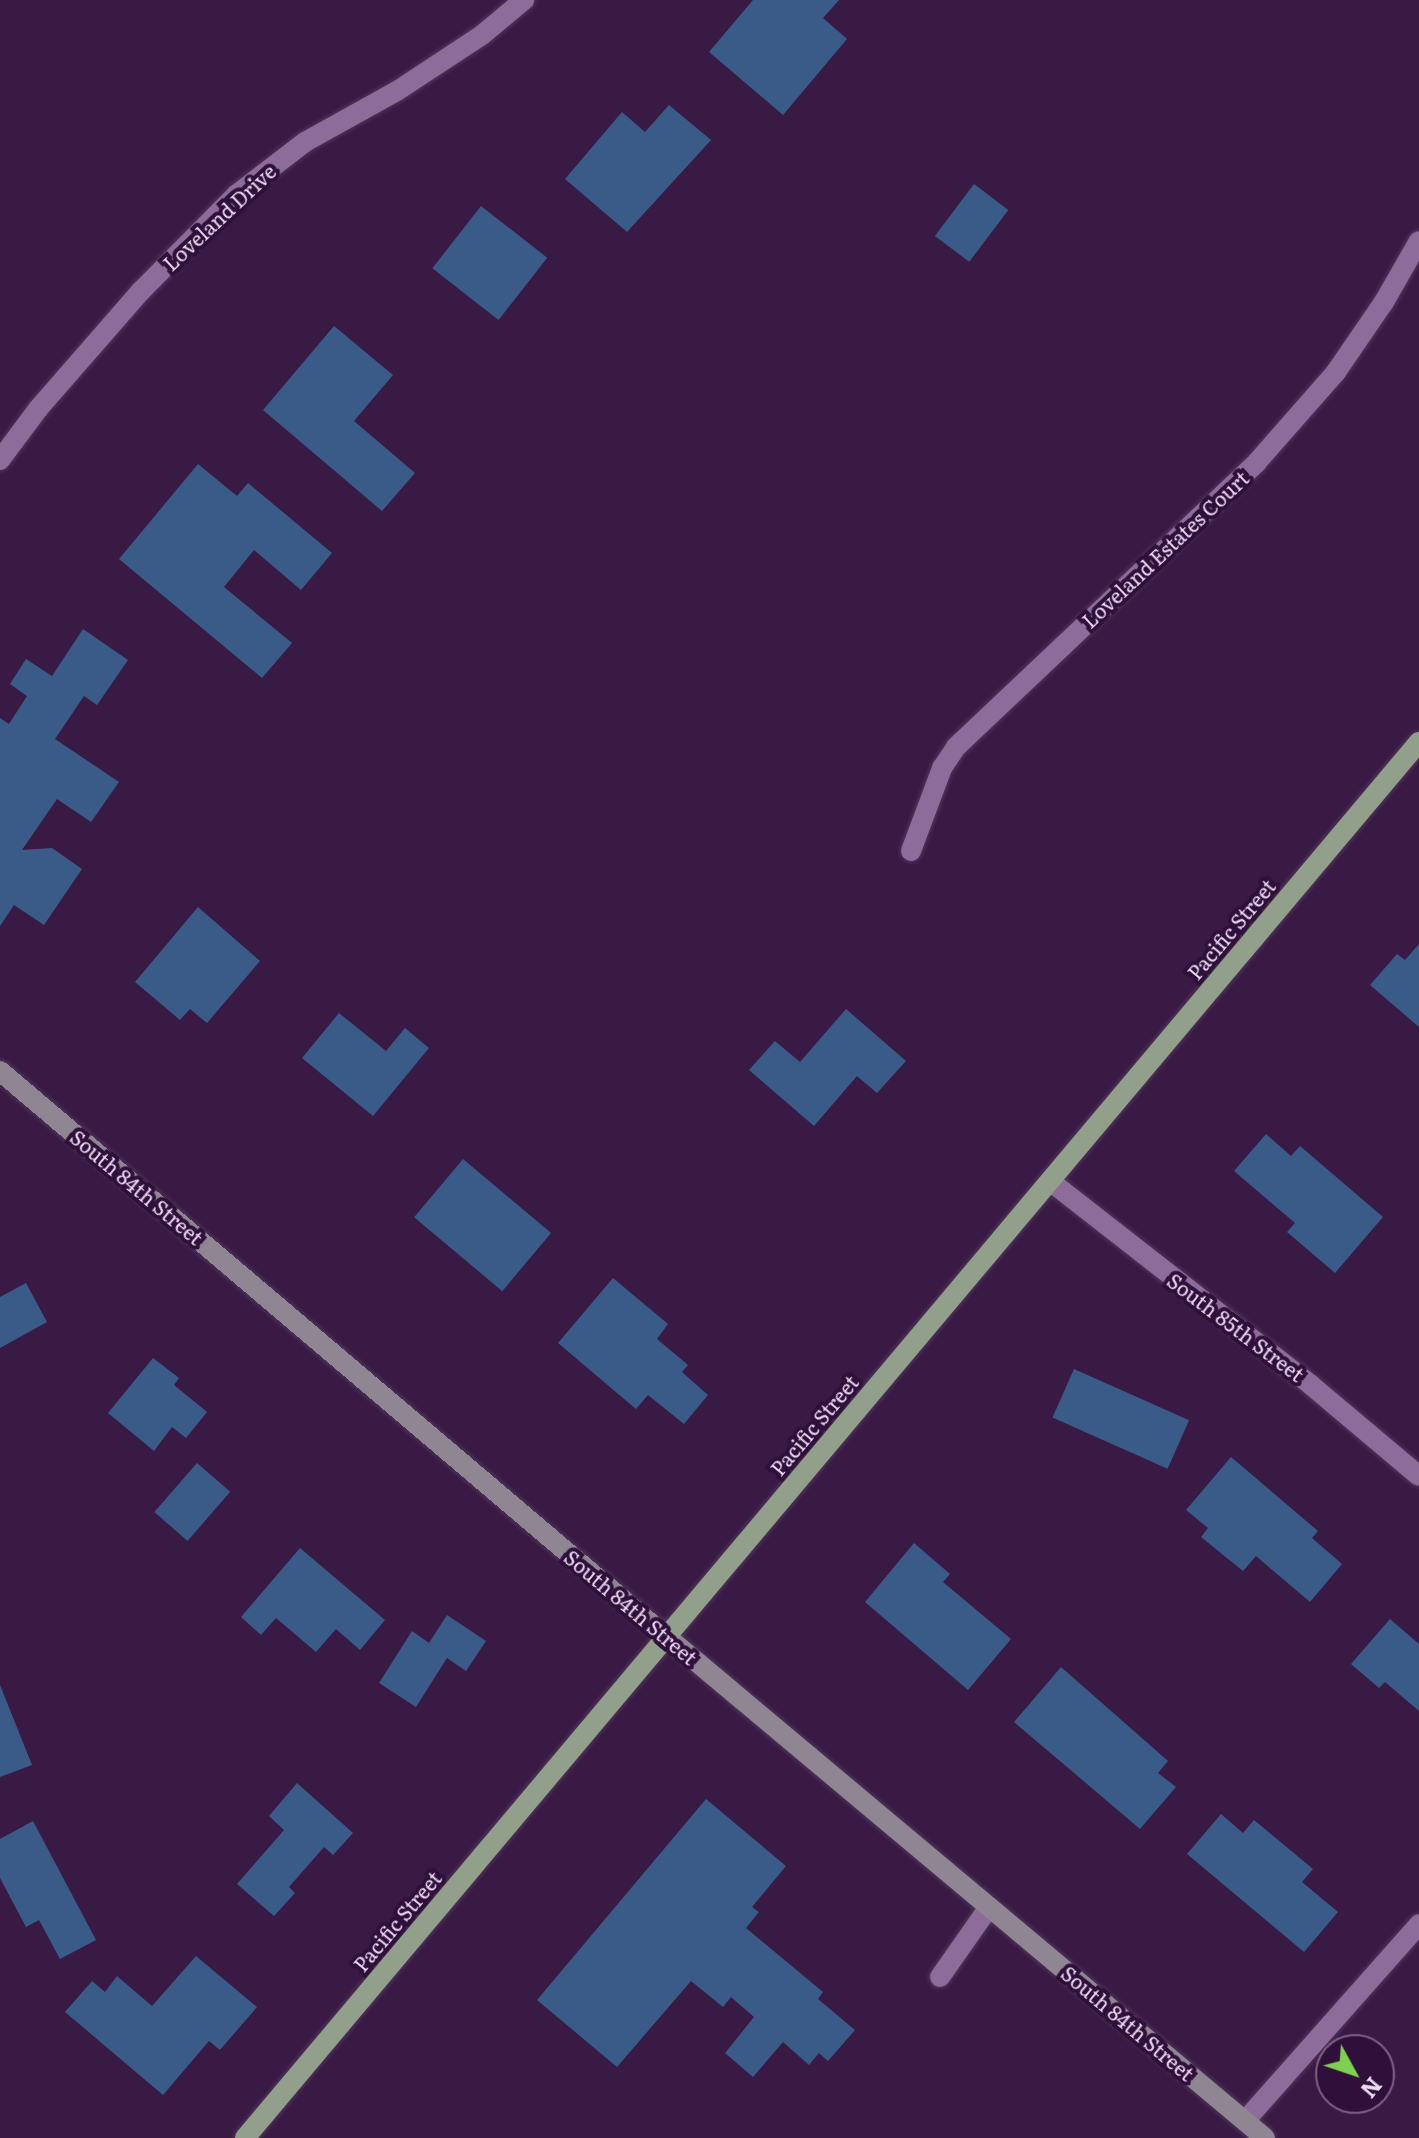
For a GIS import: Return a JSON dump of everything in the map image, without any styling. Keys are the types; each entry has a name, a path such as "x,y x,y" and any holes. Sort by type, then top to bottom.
{"main road":[{"name":"Pacific Street","path":"245,2138 1419,742"},
{"name":"South 84th Street","path":"0,1071 667,1637 1265,2138"}],"street":[{"name":"Loveland Drive","path":"0,460 38,409 141,291 236,195 305,142 397,91 482,35 524,0"},
{"name":"Loveland Estates Court","path":"911,851 942,768 956,747 1218,502 1266,452 1344,361 1419,241"},
{"name":"South 85th Street","path":"1050,1181 1311,1385 1419,1476"},
{"path":"940,1977 989,1907"},
{"path":"1245,2121 1419,1924"}],"building":[{"path":"753,0 839,0 823,18 847,39 783,115 709,52"},
{"path":"669,105 711,140 627,232 565,179 622,112 645,132"},
{"path":"974,184 1008,210 969,262 935,236"},
{"path":"481,206 547,258 499,320 432,268"},
{"path":"334,326 393,375 354,421 415,473 382,511 263,410"},
{"path":"198,464 237,496 248,483 332,553 301,590 254,550 224,587 292,643 262,678 119,559"},
{"path":"83,629 128,660 97,705 84,696 55,739 119,782 91,822 57,799 22,850 52,848 82,869 44,925 14,905 0,926 0,718 9,724 27,696 10,684 26,659 52,676"},
{"path":"198,907 260,961 207,1023 190,1009 180,1020 135,982"},
{"path":"1419,944 1419,1027 1370,985 1397,954 1405,960"},
{"path":"846,1009 906,1061 877,1093 857,1076 814,1126 749,1070 775,1041 800,1062"},
{"path":"339,1013 386,1051 405,1028 429,1048 373,1116 302,1058"},
{"path":"1266,1134 1291,1156 1300,1146 1383,1217 1335,1273 1287,1232 1295,1223 1234,1171"},
{"path":"463,1159 551,1233 502,1291 414,1217"},
{"path":"613,1278 668,1324 657,1339 688,1365 682,1372 708,1395 684,1424 648,1395 636,1409 558,1343"},
{"path":"26,1283 47,1322 0,1348 0,1297"},
{"path":"153,1358 179,1378 174,1385 207,1412 186,1438 172,1427 154,1451 108,1413"},
{"path":"1074,1369 1189,1420 1168,1469 1052,1417"},
{"path":"1231,1457 1318,1531 1312,1538 1342,1564 1310,1602 1256,1556 1243,1571 1201,1537 1208,1528 1186,1510"},
{"path":"197,1463 230,1492 188,1541 154,1512"},
{"path":"914,1543 950,1574 943,1582 1011,1639 968,1690 865,1602"},
{"path":"300,1548 385,1620 360,1650 336,1629 316,1652 276,1618 261,1635 241,1617"},
{"path":"447,1615 486,1641 466,1671 447,1658 416,1707 379,1683 412,1631 429,1643"},
{"path":"1390,1619 1419,1644 1419,1711 1385,1682 1379,1688 1351,1664"},
{"path":"1061,1667 1168,1761 1158,1773 1176,1787 1140,1829 1014,1722"},
{"path":"0,1685 32,1765 0,1777"},
{"path":"297,1783 353,1833 333,1855 324,1847 289,1887 295,1893 274,1916 237,1884 284,1830 269,1816"},
{"path":"706,1799 786,1866 752,1907 759,1912 746,1928 823,1992 818,1999 855,2030 828,2061 819,2053 809,2065 783,2042 753,2077 725,2053 754,2017 731,1997 723,2007 691,1981 617,2067 537,2000"},
{"path":"1221,1814 1243,1833 1254,1820 1313,1869 1302,1882 1338,1912 1304,1952 1187,1854"},
{"path":"33,1821 96,1940 60,1959 39,1920 26,1927 0,1878 0,1839"},
{"path":"196,1956 257,2007 220,2050 209,2041 163,2095 65,2012 92,1981 105,1992 117,1976 152,2006"}]}
